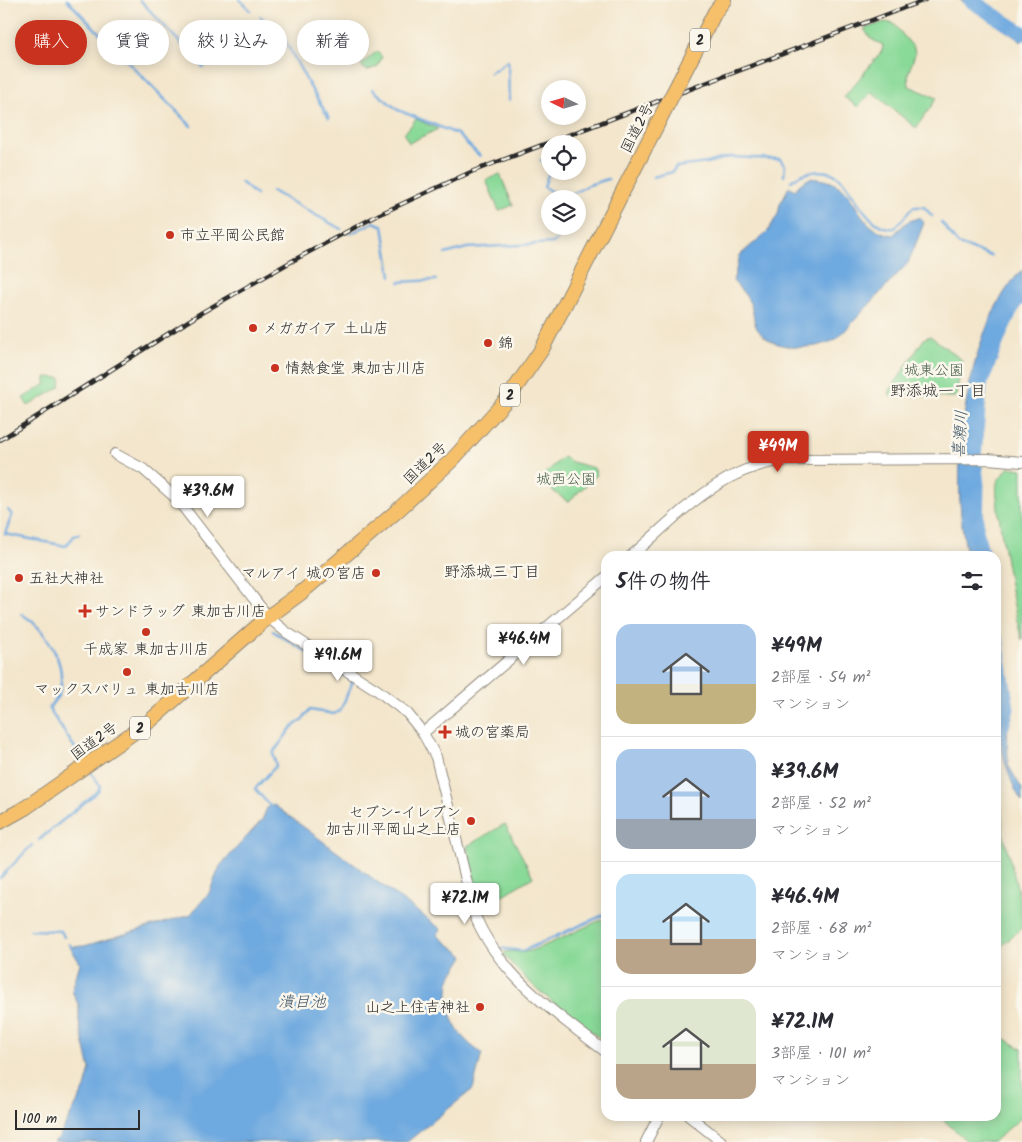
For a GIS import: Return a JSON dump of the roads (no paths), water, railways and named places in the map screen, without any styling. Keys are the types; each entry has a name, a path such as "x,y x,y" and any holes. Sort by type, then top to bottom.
{"highway":[{"name":"国道2号","path":"0,822 40,798 150,721 268,617 302,592 411,498 454,459 509,397 542,349 558,321 715,12 724,0"}],"street":[{"path":"115,454 143,469 177,498 268,617 286,632 384,695 407,713 423,733 436,757 475,916 484,936 512,975 538,999 601,1048"},
{"path":"637,551 712,488 728,477 755,465 791,460 988,459 1022,462"},
{"path":"423,733 601,581"},
{"path":"646,1142 656,1121"},
{"path":"695,1121 722,1142"}],"water":[{"path":"960,0 983,0 1022,33 1022,42"},
{"path":"810,178 821,179 842,188 865,220 881,232 893,235 907,222 920,217 924,223 908,263 838,338 808,347 785,346 766,338 757,329 749,301 733,281 740,255 768,231 778,214 780,204 789,187 795,190 800,184"},
{"path":"1022,270 1022,293 1014,303 1002,328 980,384 974,458 977,485 976,531 981,551 966,551 961,520 959,487 964,420 969,386 978,352 990,320 1004,293"},
{"path":"1001,671 1007,709 1008,765 1022,789 1022,802 1006,764 1001,744"},
{"name":"潰目池","path":"274,805 441,929 437,935 464,956 450,980 448,994 454,1024 466,1040 482,1053 473,1089 407,1142 54,1142 59,1137 85,1088 90,1069 79,1023 79,1006 72,991 80,963 70,947 84,946 190,915 209,893 220,866 262,820 267,808"}],"waterway":[{"path":"67,0 191,126"},
{"path":"140,0 179,41"},
{"path":"240,0 250,10"},
{"name":"喜瀬川","path":"970,0 1022,33"},
{"path":"260,16 264,20"},
{"path":"287,44 329,118"},
{"path":"490,73 508,61 509,100"},
{"path":"201,65 203,67 206,65"},
{"path":"372,89 398,110 457,134 480,156"},
{"path":"653,177 672,172 676,167 707,163 729,157 780,159 785,165 784,176"},
{"path":"791,181 802,175 816,172 830,173 837,176 847,186 864,211 878,224 886,228 895,228 913,207 924,207 932,216"},
{"path":"579,190 608,179"},
{"path":"546,180 544,187 549,190"},
{"path":"241,182 256,195"},
{"path":"272,191 341,229"},
{"path":"350,234 374,222 383,226 391,276"},
{"path":"941,222 958,244 991,256"},
{"path":"445,254 467,248 553,243 561,235"},
{"path":"399,282 436,280"},
{"name":"喜瀬川","path":"981,551 976,531 977,485 974,458 980,384 1002,328 1014,303 1022,293"},
{"path":"8,510 12,515 5,534 66,546 74,536 79,534"},
{"path":"22,614 39,629 54,649 61,673 61,684 58,696 49,709 83,760"},
{"path":"271,807 255,789 276,766 273,753 292,727 302,720 310,710 334,714 340,711 353,681 273,631"},
{"name":"喜瀬川","path":"1001,671 1007,709 1002,726"},
{"path":"39,840 98,791 100,786 91,772"},
{"path":"0,878 32,845"},
{"path":"499,948 523,951 601,916"},
{"path":"30,930 61,931 64,937"},
{"path":"69,944 72,947"}],"railway":[{"path":"0,440 201,313 380,214 471,172 925,0"}],"place":[{"name":"市立平岡公民館","path":"170,235"},
{"name":"メガガイア 土山店","path":"253,328"},
{"name":"錦","path":"488,343"},
{"name":"情熱食堂 東加古川店","path":"275,368"},
{"name":"マルアイ 城の宮店","path":"376,573"},
{"name":"五社大神社","path":"19,578"},
{"name":"サンドラッグ 東加古川店","path":"85,611"},
{"name":"千成家 東加古川店","path":"146,632"},
{"name":"マックスバリュ 東加古川店","path":"127,672"},
{"name":"城の宮薬局","path":"445,732"},
{"name":"セブン-イレブン 加古川平岡山之上店","path":"471,821"},
{"name":"山之上住吉神社","path":"480,1007"}],"district":[{"name":"野添城一丁目","path":"938,390"},
{"name":"野添城三丁目","path":"492,571"}],"park label":[{"name":"城東公園","path":"934,370"},
{"name":"城西公園","path":"566,479"}]}
